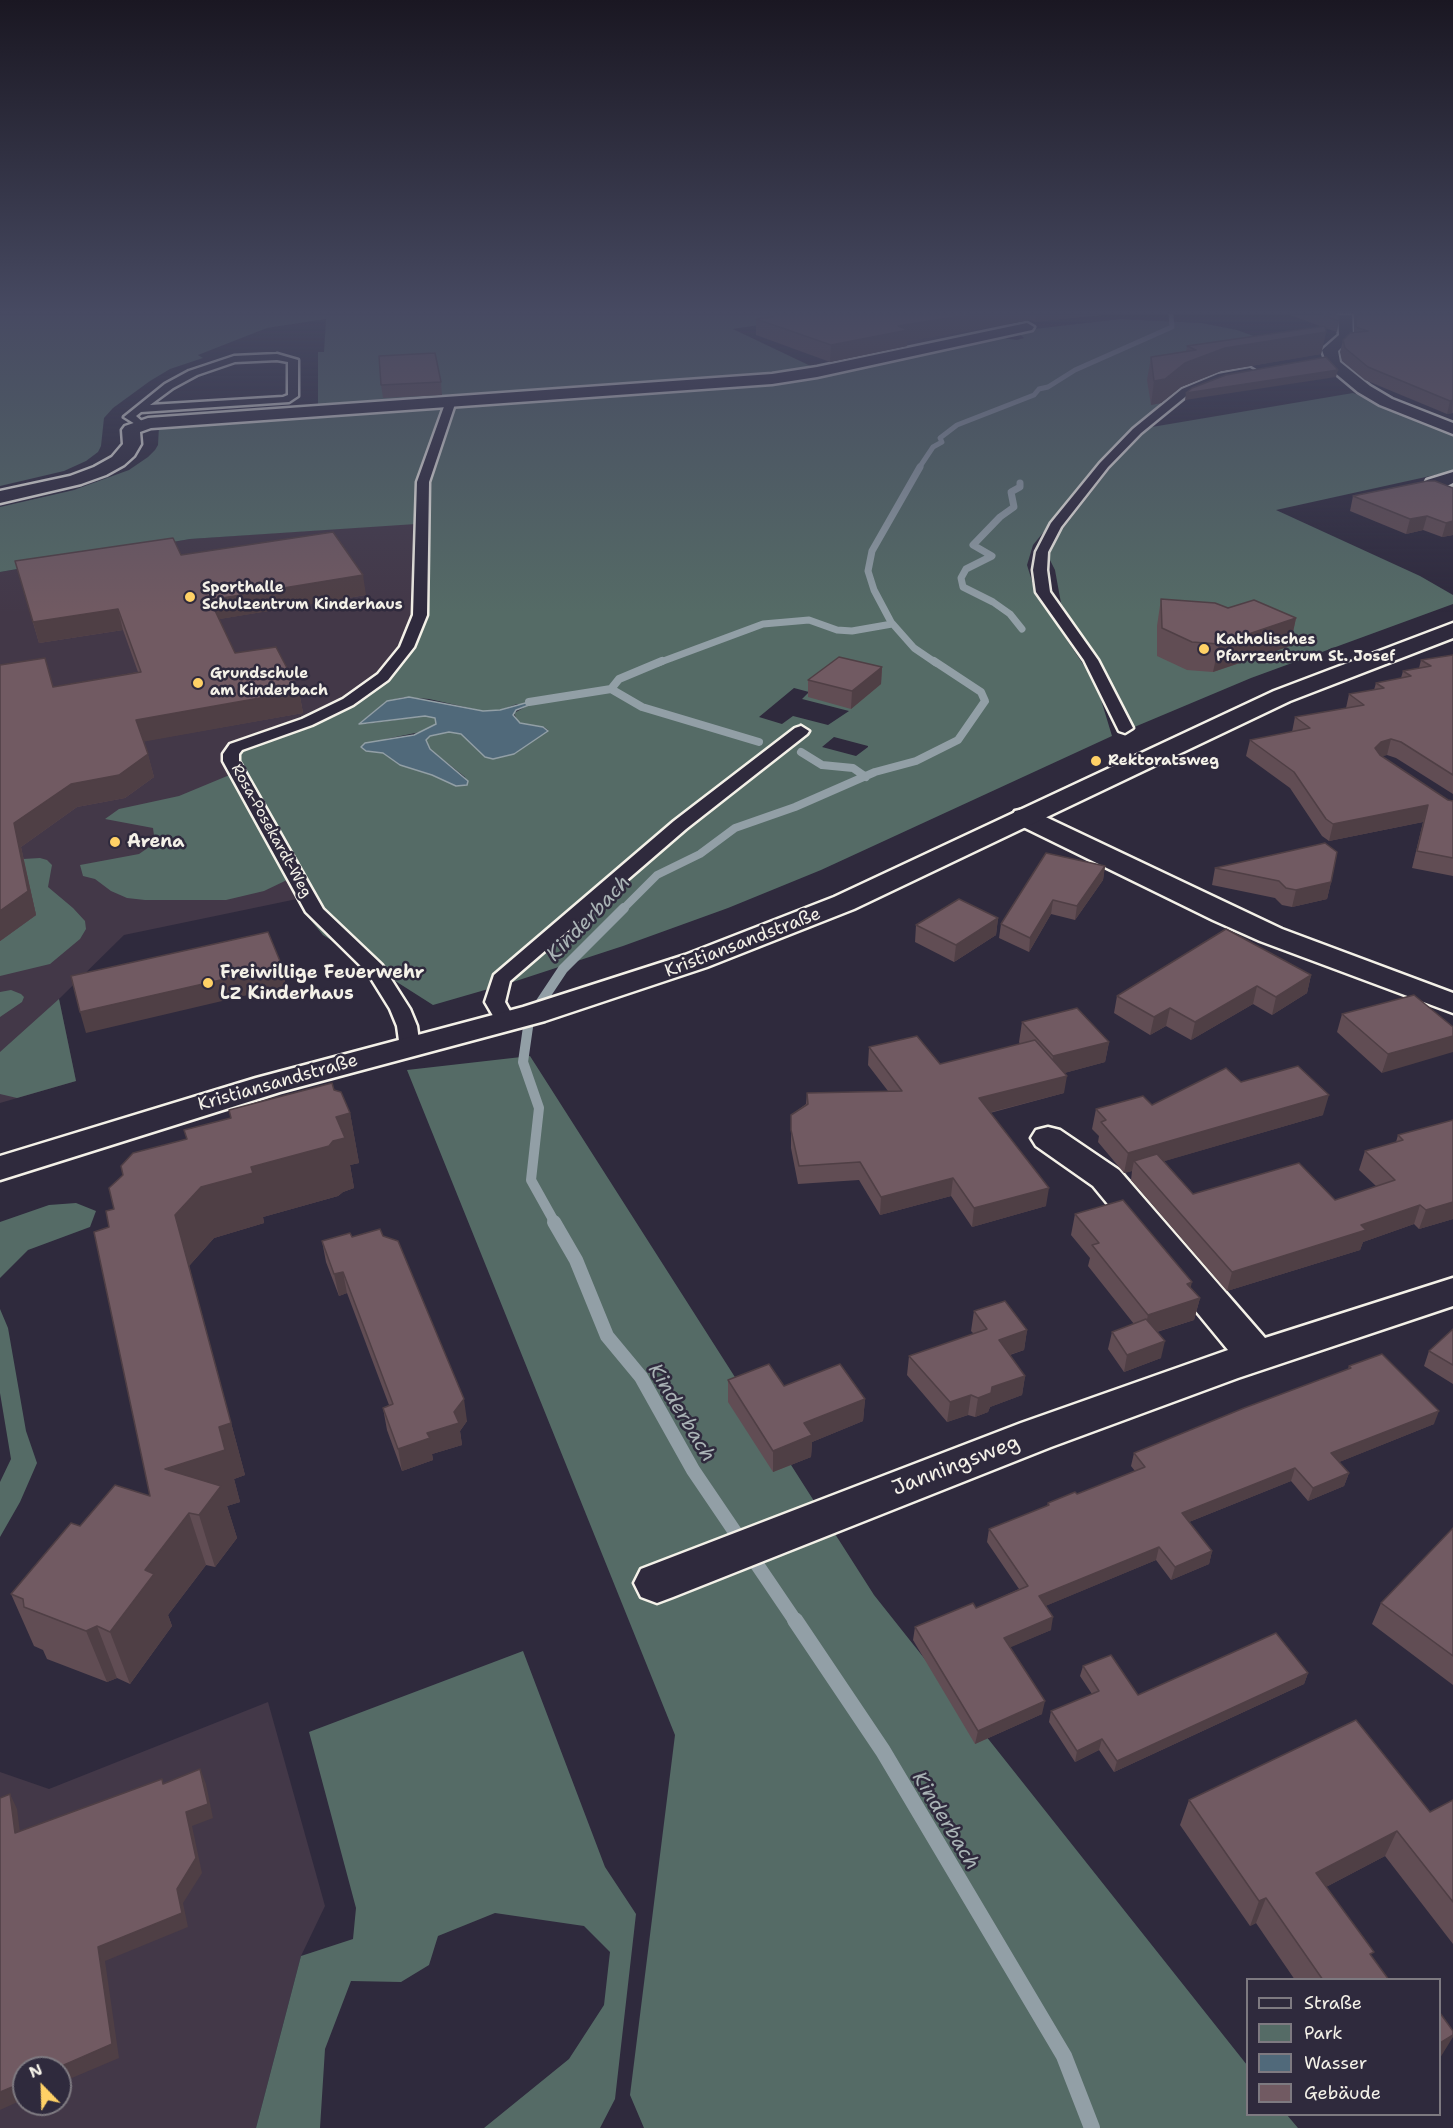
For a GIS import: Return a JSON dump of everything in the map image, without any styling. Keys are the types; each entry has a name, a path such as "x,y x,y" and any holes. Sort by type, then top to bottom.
{"street":[{"path":"0,496 75,480 100,471 118,461 128,452 132,444 131,430 139,417 192,414"},
{"path":"1414,414 1453,429"},
{"path":"1453,477 1434,484 1453,496"},
{"name":"Kristiansandstraße","path":"0,1168 217,1100 570,1003 656,975 808,919 1282,696 1453,630"},
{"path":"1024,817 1271,935 1453,1004"},
{"path":"1048,1138 1106,1178 1257,1357"},
{"name":"Janningsweg","path":"657,1583 1047,1431 1257,1357 1453,1292"}],"lane":[{"path":"139,417 162,414"},
{"name":"Rosa-Posekardt-Weg","path":"411,1048 407,1026 400,1009 375,969 315,912 231,761 231,754 236,747 307,722 348,702 382,677 407,647 414,633 420,608 423,482 446,414"},
{"path":"1125,728 1091,660 1043,592 1040,570 1042,552 1055,526 1104,465 1137,430 1157,414"},
{"path":"502,1020 495,1002 501,979 680,825 801,731"}],"shaded area":[{"path":"417,523 411,621 399,648 386,664 347,697 224,756 297,899 124,935 59,999 76,1081 0,1103 0,572 190,539"},
{"path":"268,1702 325,1906 301,1956 256,2128 0,2128 0,1772 49,1789"}],"green space":[{"path":"0,414 107,414 104,418 101,446 98,452 86,461 64,471 0,486"},
{"path":"302,414 1152,414 1130,431 1106,455 1033,545 1027,565 1036,594 1089,673 1099,693 1112,736 821,870 728,908 623,946 433,1005 323,935 308,917 287,880 264,891 226,900 145,900 127,898 111,891 95,879 83,876 80,865 139,854 155,843 153,828 105,819 119,809 179,796 232,774 224,756 238,741 327,708 348,697 386,664 399,648 411,621 416,524 190,539 0,572 0,507 74,490 129,470 155,450 158,445 159,426","holes":["794,688 809,692 802,699 849,711 828,725 793,716 782,724 759,717","404,697 429,699 483,711 500,710 517,704 529,705 514,713 518,722 529,726 544,727 548,730 514,754 493,759 485,757 461,734 449,732 430,736 426,740 430,749 465,777 467,785 456,786 432,775 400,765 383,753 364,750 386,739 425,731 436,724 435,718 425,716 364,724 361,722 387,701","834,737 868,746 868,747 856,756 822,747"]},
{"path":"1227,414 1408,414 1453,432 1453,471 1276,510 1420,576 1453,595 1453,604 1251,678 1132,728 1109,682 1061,603 1055,570 1049,558 1051,544 1118,458 1146,428"},
{"path":"40,858 52,865 48,887 85,921 86,929 80,939 50,964 0,976 0,941 36,915 23,859"},
{"path":"11,990 24,997 22,1002 0,1017 0,992"},
{"path":"59,999 76,1081 17,1098 0,1094 0,1052"},
{"path":"530,1056 874,1595 1246,2064 1246,2116 1288,2116 1298,2128 644,2128 630,2095 675,1735 407,1070"},
{"path":"76,1203 96,1211 90,1227 28,1250 0,1278 0,1222 49,1205"},
{"path":"0,1309 8,1328 26,1431 37,1463 20,1502 0,1537 0,1482 11,1459 0,1393"},
{"path":"523,1651 605,1867 636,1914 615,2099 600,2128 484,2128 569,2059 604,2005 610,1952 584,1926 495,1913 438,1936 429,1965 401,1982 351,1981 325,2049 320,2128 256,2128 301,1956 353,1939 356,1908 309,1732"}],"water":[{"path":"409,697 483,711 500,710 529,702 529,705 516,710 513,715 520,723 543,727 548,731 514,754 493,759 485,757 461,734 449,732 430,736 426,740 430,749 468,781 467,785 456,786 432,775 400,765 383,753 366,751 361,747 365,743 414,735 436,724 435,718 425,716 359,724 387,701"}],"building":[{"path":"1435,481 1453,488 1453,521 1446,523 1427,516 1410,519 1353,496"},
{"path":"333,532 363,575 210,600 235,653 276,647 299,691 136,720 148,754 119,775 71,784 14,823 28,891 0,911 0,665 45,658 53,687 141,672 118,609 33,622 15,561 173,538 181,555"},
{"path":"1161,599 1215,603 1228,608 1254,600 1296,618 1219,644 1192,642 1162,628"},
{"path":"1453,655 1453,775 1401,742 1391,739 1381,742 1375,748 1380,755 1448,800 1453,801 1453,858 1417,851 1428,805 1333,824 1326,819 1294,772 1250,740 1310,728 1295,717 1364,705 1349,694 1384,688 1376,683 1411,676 1403,671 1431,666 1421,660"},
{"path":"839,657 882,667 852,691 808,680"},
{"path":"1325,843 1337,852 1331,882 1296,890 1286,888 1279,881 1215,868"},
{"path":"1046,853 1105,866 1077,906 1053,900 1030,938 1001,924"},
{"path":"959,899 998,918 956,945 916,925"},
{"path":"1226,929 1311,975 1276,997 1257,986 1195,1022 1170,1008 1154,1017 1117,996"},
{"path":"268,932 282,966 80,1012 71,976"},
{"path":"1414,995 1453,1027 1453,1036 1388,1054 1342,1014"},
{"path":"1077,1008 1109,1042 1053,1056 1022,1022"},
{"path":"917,1036 940,1064 1035,1040 1067,1076 979,1098 1049,1188 974,1208 953,1178 881,1197 860,1162 799,1166 791,1130 791,1115 808,1104 807,1093 902,1091 869,1047"},
{"path":"1298,1066 1329,1095 1128,1153 1101,1122 1106,1120 1096,1109 1143,1096 1152,1105 1226,1068 1241,1082"},
{"path":"332,1083 334,1090 341,1092 350,1113 336,1117 345,1138 333,1141 329,1146 251,1167 253,1173 201,1187 175,1215 231,1423 219,1427 225,1450 165,1469 221,1486 199,1515 189,1513 145,1570 154,1574 110,1632 97,1626 86,1631 24,1607 23,1599 11,1594 71,1523 80,1526 115,1485 150,1496 94,1232 109,1227 106,1211 114,1209 109,1188 123,1175 121,1166 133,1153 187,1139 184,1130 231,1118 229,1110"},
{"path":"1453,1120 1453,1202 1426,1210 1420,1205 1361,1225 1366,1230 1232,1272 1134,1161 1157,1154 1193,1194 1299,1163 1335,1200 1395,1180 1365,1151 1403,1140 1398,1135"},
{"path":"1123,1200 1192,1282 1187,1284 1200,1298 1148,1315 1092,1245 1099,1243 1075,1214"},
{"path":"380,1229 383,1236 398,1241 464,1399 454,1412 459,1423 427,1433 430,1438 398,1449 383,1408 393,1404 343,1272 334,1274 322,1241 350,1233 352,1237"},
{"path":"1005,1301 1027,1330 999,1340 1025,1376 992,1387 991,1393 978,1398 971,1395 950,1402 909,1356 987,1329 974,1311"},
{"path":"1146,1319 1165,1341 1127,1355 1112,1332"},
{"path":"1453,1329 1453,1365 1429,1351"},
{"path":"1382,1354 1439,1411 1331,1453 1349,1473 1313,1488 1295,1468 1182,1513 1212,1551 1175,1567 1159,1547 1039,1596 1053,1617 1004,1638 1045,1701 978,1731 915,1627 973,1603 976,1608 1028,1586 989,1529 1075,1492 1077,1494 1145,1467 1134,1453"},
{"path":"769,1364 784,1386 840,1364 865,1399 804,1423 812,1435 773,1451 728,1380"},
{"path":"1453,1528 1453,1656 1381,1603"},
{"path":"1276,1633 1308,1673 1117,1761 1102,1739 1077,1751 1051,1711 1099,1691 1083,1666 1111,1655 1138,1695"},
{"path":"1356,1720 1430,1812 1453,1800 1453,1902 1397,1831 1316,1873 1374,1952 1370,1954 1388,1978 1322,1978 1266,1898 1259,1901 1189,1800"},
{"path":"200,1769 208,1804 186,1812 196,1858 177,1889 182,1913 98,1947 112,2044 72,2061 72,2056 12,2056 12,2087 0,2092 0,1798 10,1794 15,1833 162,1779 163,1784"},
{"path":"1441,2014 1453,2031 1453,2035 1441,2042"}],"waterway":[{"name":"Kinderbach","path":"919,468 933,447 942,442 940,438 957,425 984,414"},
{"name":"Kinderbach","path":"920,467 872,551 868,571 874,590 891,622 914,648 936,663"},
{"path":"1020,483 1020,487 1011,492 1014,507 1000,517 973,545 992,556 966,569 961,578 963,587 993,602 1010,614 1022,629"},
{"path":"658,663 763,624 809,620 837,630 852,631 892,624"},
{"path":"611,689 619,679 662,661"},
{"name":"Kinderbach","path":"865,776 916,761 958,740 985,701 981,692 934,661"},
{"path":"529,702 611,689"},
{"path":"611,689 642,707 759,742"},
{"path":"801,752 822,765 853,768 865,776"},
{"name":"Kinderbach","path":"555,1223 531,1180 539,1108 523,1062 529,1020 563,969 657,875 700,854 735,828 795,807 865,776"},
{"name":"Kinderbach","path":"554,1222 576,1260 607,1336 641,1377 693,1470 796,1622"},
{"name":"Kinderbach","path":"795,1620 883,1751 1064,2056 1092,2128"}],"place":[{"name":"Sporthalle Schulzentrum Kinderhaus","path":"190,597"},
{"name":"Katholisches Pfarrzentrum St. Josef","path":"1204,649"},
{"name":"Grundschule am Kinderbach","path":"198,683"},
{"name":"Rektoratsweg","path":"1096,761"},
{"name":"Arena","path":"115,842"},
{"name":"Freiwillige Feuerwehr LZ Kinderhaus","path":"208,983"}]}
